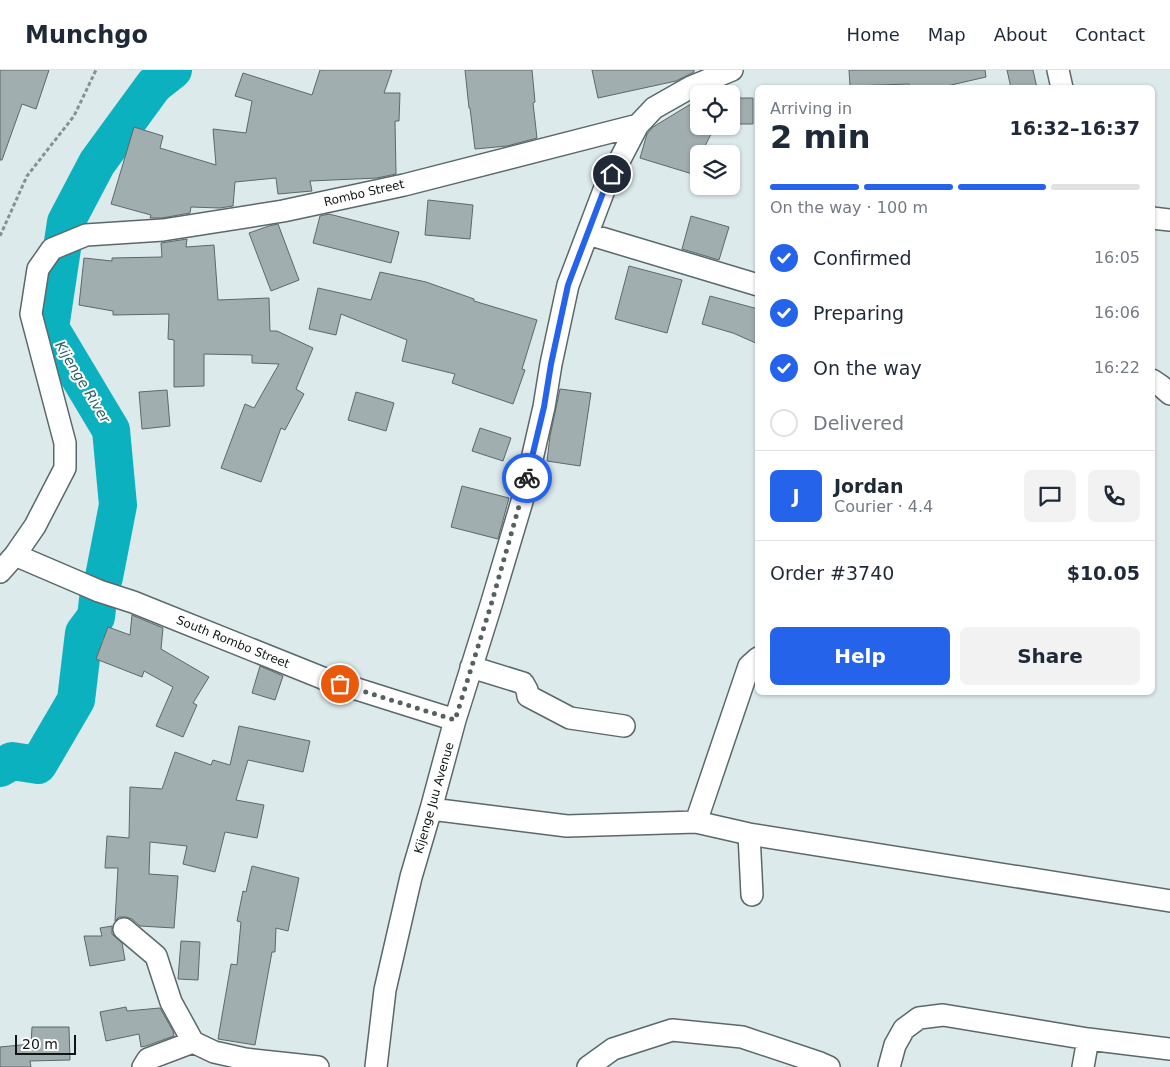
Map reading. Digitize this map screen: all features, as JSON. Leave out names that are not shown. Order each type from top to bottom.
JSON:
[{"type":"street","name":"Kijenge Juu Avenue","points":[[376,1067],[385,990],[411,877],[455,720],[523,498],[544,407],[568,285],[604,190],[638,125],[654,108],[690,87],[732,70]]},
{"type":"street","points":[[1058,70],[1061,85]]},
{"type":"street","name":"Rombo Street","points":[[15,555],[35,526],[65,468],[65,443],[31,314],[38,269],[52,250],[86,235],[163,230],[283,211],[404,184],[638,125]]},
{"type":"street","points":[[1155,218],[1170,220]]},
{"type":"street","points":[[588,234],[755,284]]},
{"type":"street","points":[[1155,382],[1170,394]]},
{"type":"street","points":[[0,572],[15,555]]},
{"type":"street","name":"South Rombo Street","points":[[15,555],[99,591],[133,602],[325,679],[455,720]]},
{"type":"street","points":[[696,822],[749,666],[755,661]]},
{"type":"street","points":[[471,667],[523,683],[528,696],[570,718],[624,726]]},
{"type":"street","points":[[431,809],[567,826],[696,822],[749,834],[1170,901]]},
{"type":"street","points":[[749,834],[752,895]]},
{"type":"street","points":[[124,929],[156,956],[171,1002],[193,1042],[214,1052],[245,1059],[318,1067]]},
{"type":"street","points":[[889,1067],[895,1045],[904,1029],[919,1018],[943,1016],[1088,1039],[1170,1049]]},
{"type":"street","points":[[588,1067],[613,1049],[672,1030],[742,1037],[829,1067]]},
{"type":"street","points":[[1083,1067],[1088,1039]]},
{"type":"street","points":[[143,1067],[148,1059],[193,1042]]},
{"type":"path","points":[[0,236],[27,176],[74,116],[96,70]]},
{"type":"building","points":[[0,70],[49,70],[36,109],[22,104],[2,160],[0,160]]},
{"type":"building","points":[[320,70],[392,70],[384,93],[400,93],[399,121],[395,121],[396,174],[377,178],[310,181],[312,191],[278,194],[276,178],[235,182],[233,206],[220,208],[191,207],[190,213],[162,218],[150,218],[151,215],[111,204],[134,127],[163,136],[160,148],[216,165],[213,129],[246,133],[252,101],[235,96],[243,73],[312,95]]},
{"type":"building","points":[[465,70],[532,70],[537,138],[507,146],[475,149]]},
{"type":"building","points":[[592,70],[694,70],[694,72],[676,81],[598,98]]},
{"type":"building","points":[[849,70],[985,70],[986,77],[951,85],[850,85]]},
{"type":"building","points":[[1007,70],[1033,70],[1036,85],[1010,85]]},
{"type":"building","points":[[740,98],[753,98],[753,124],[740,124]]},
{"type":"building","points":[[690,104],[690,135],[710,135],[706,145],[690,145],[690,173],[640,158],[647,134],[653,127]]},
{"type":"building","points":[[428,200],[473,205],[470,239],[425,235]]},
{"type":"building","points":[[329,214],[399,232],[391,263],[313,243],[320,216]]},
{"type":"building","points":[[691,216],[729,227],[719,260],[682,249]]},
{"type":"building","points":[[278,224],[299,280],[271,291],[249,233]]},
{"type":"building","points":[[187,239],[186,247],[214,245],[218,300],[269,298],[270,331],[277,331],[313,348],[296,389],[304,394],[285,430],[281,428],[261,482],[221,468],[245,404],[254,408],[279,364],[252,363],[252,355],[204,354],[204,386],[174,387],[174,340],[168,339],[169,314],[113,315],[113,311],[79,305],[84,258],[112,261],[112,258],[162,257],[161,243]]},
{"type":"building","points":[[629,266],[682,280],[667,333],[615,319]]},
{"type":"building","points":[[380,272],[426,282],[474,299],[474,301],[537,320],[522,369],[525,370],[513,404],[452,383],[455,374],[402,361],[407,340],[341,314],[336,335],[309,329],[318,288],[371,300]]},
{"type":"building","points":[[710,296],[755,308],[755,343],[733,333],[702,324]]},
{"type":"building","points":[[560,389],[591,393],[580,466],[547,461]]},
{"type":"building","points":[[167,390],[170,426],[142,429],[139,392]]},
{"type":"building","points":[[356,392],[394,403],[386,431],[348,420]]},
{"type":"building","points":[[480,428],[511,438],[503,461],[472,451]]},
{"type":"building","points":[[462,486],[509,498],[498,539],[451,527]]},
{"type":"building","points":[[132,615],[163,628],[161,649],[209,677],[193,703],[197,705],[183,737],[156,726],[173,687],[144,671],[142,677],[96,659],[108,627],[130,635]]},
{"type":"building","points":[[260,666],[283,676],[275,700],[252,693]]},
{"type":"building","points":[[239,726],[310,741],[303,772],[248,760],[236,800],[264,805],[257,838],[225,832],[215,872],[183,864],[187,846],[150,842],[149,874],[178,876],[174,928],[140,926],[132,919],[126,917],[119,917],[115,921],[118,868],[105,868],[107,836],[129,838],[130,787],[162,789],[175,752],[211,765],[213,760],[230,765]]},
{"type":"building","points":[[252,866],[299,878],[288,931],[276,928],[275,952],[272,952],[255,1045],[218,1039],[231,964],[237,965],[241,922],[237,921],[243,891],[246,892]]},
{"type":"building","points":[[112,926],[112,934],[122,943],[125,960],[90,966],[84,936],[102,936],[100,928]]},
{"type":"building","points":[[181,941],[200,942],[198,980],[178,979]]},
{"type":"building","points":[[126,1007],[127,1011],[160,1008],[174,1036],[141,1047],[139,1034],[106,1041],[100,1012]]},
{"type":"building","points":[[32,1027],[69,1027],[70,1060],[30,1061],[31,1067],[0,1067],[0,1047],[31,1044]]},
{"type":"waterway","name":"Kijenge River","points":[[0,768],[12,761],[38,765],[76,700],[84,633],[96,617],[99,591],[104,577],[118,505],[111,430],[50,328],[66,222],[97,163],[154,85],[173,70]]},
{"type":"way so far","points":[[340,684],[455,720],[523,498],[527,478]]},
{"type":"route","points":[[527,478],[544,407],[568,285],[604,190],[612,174]]}]
